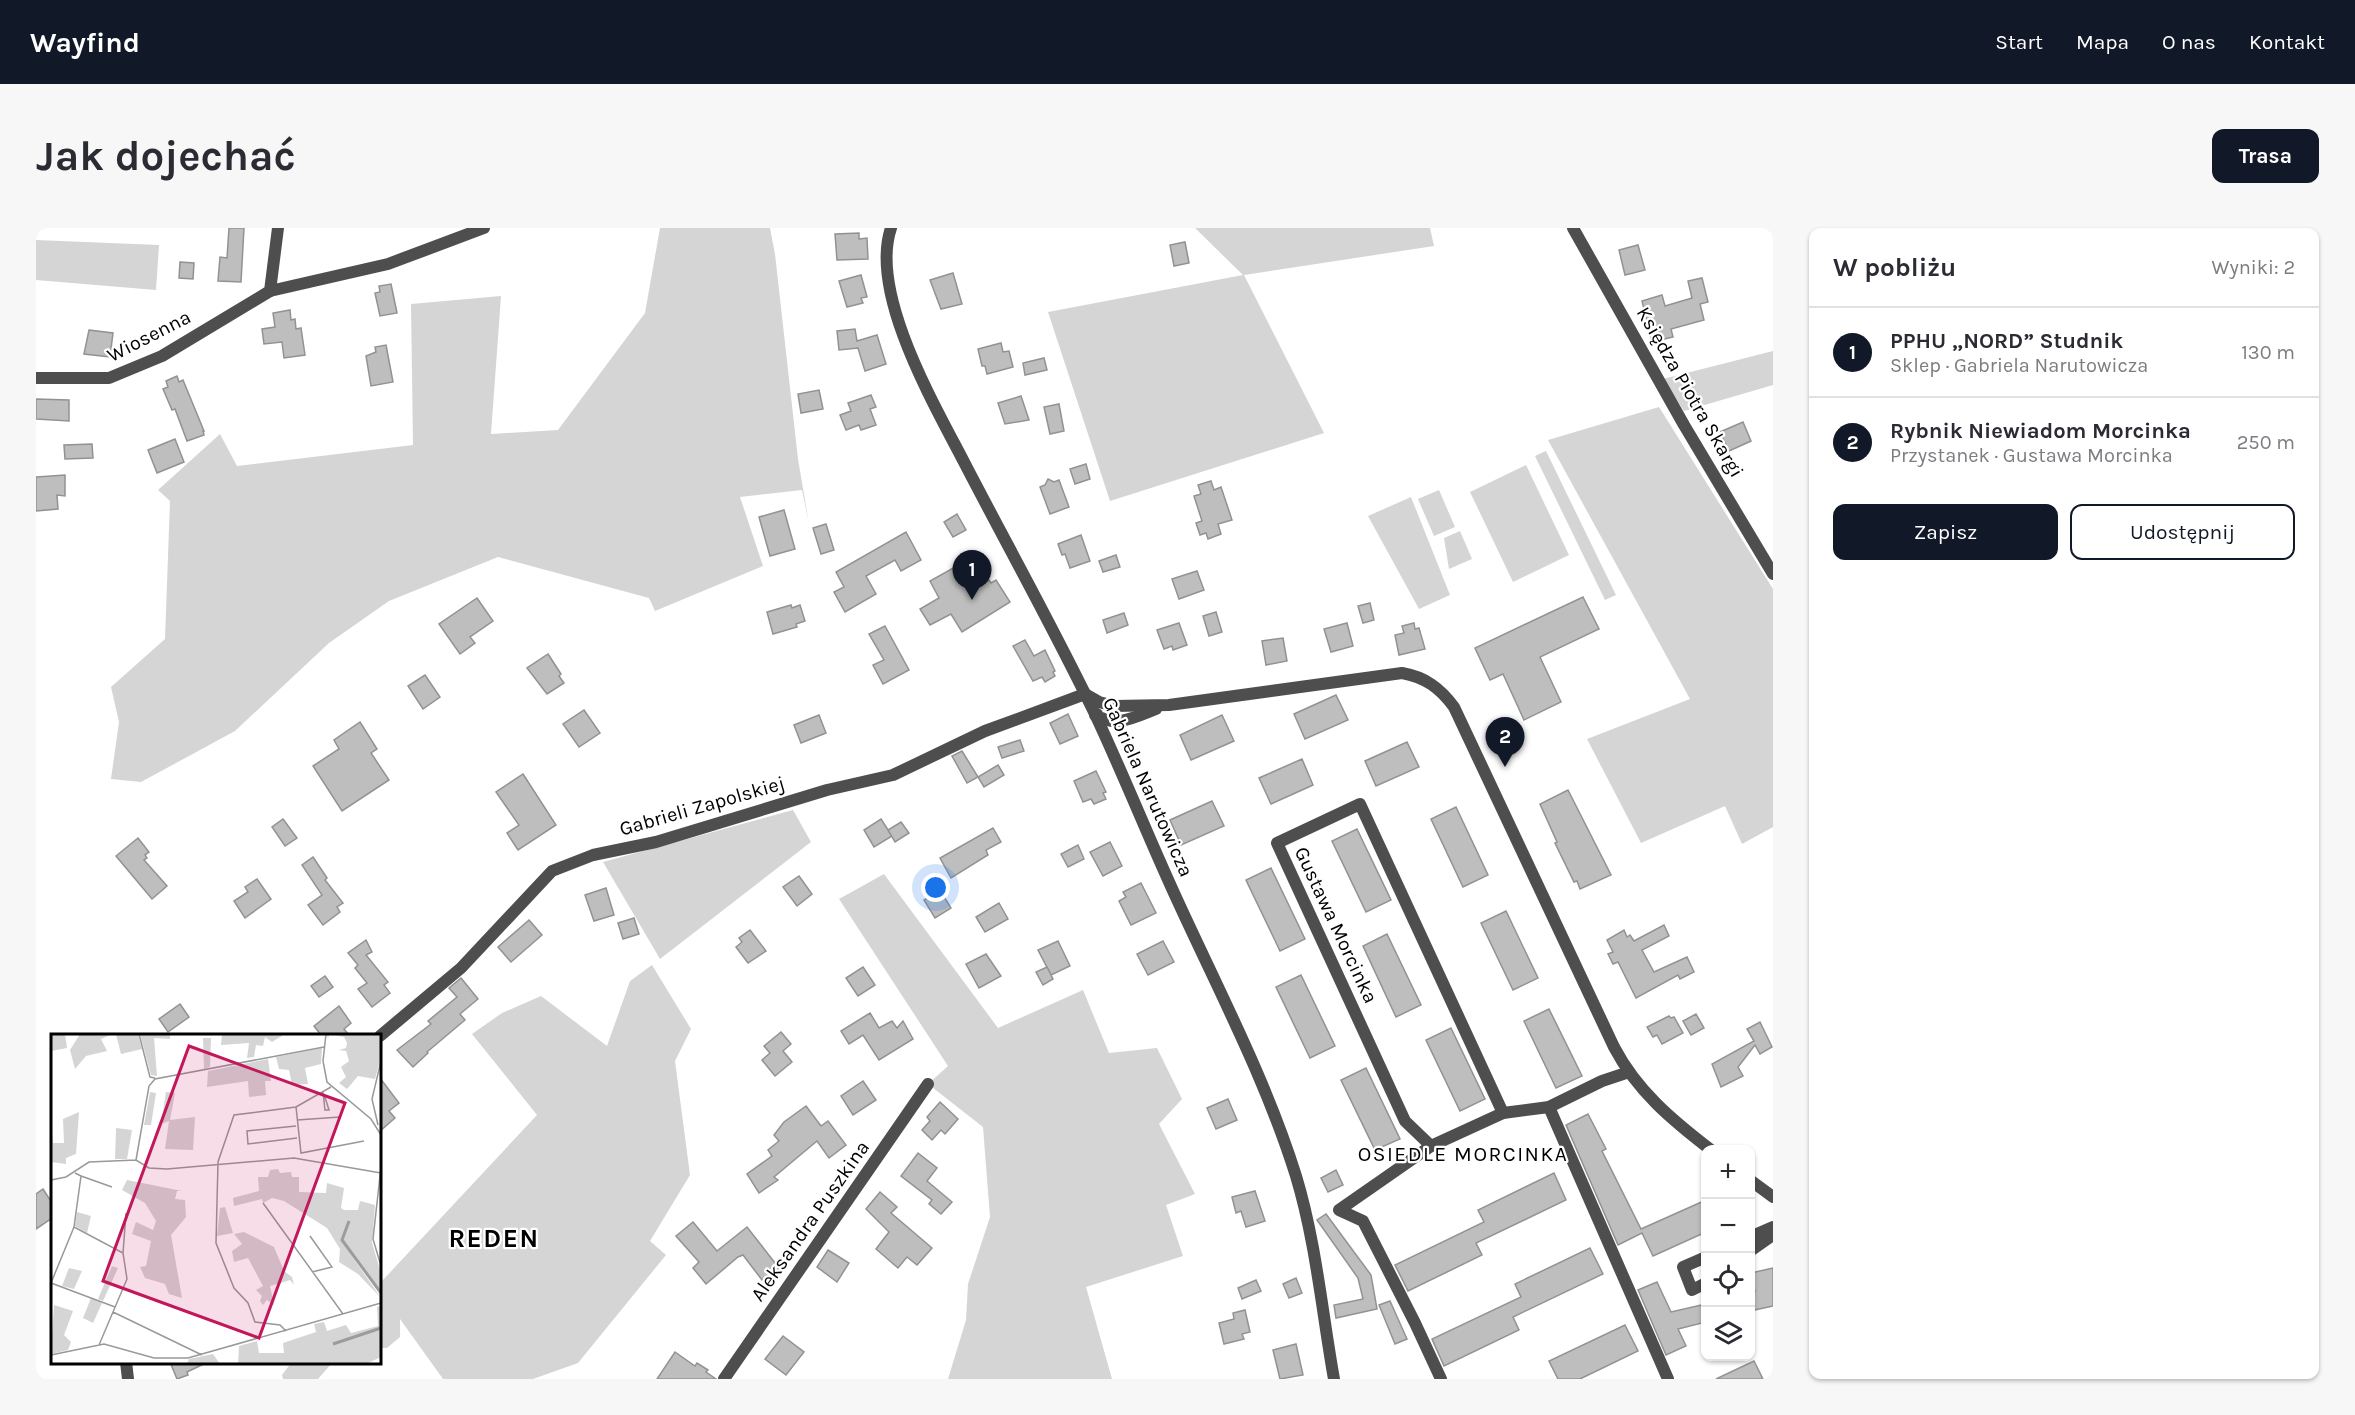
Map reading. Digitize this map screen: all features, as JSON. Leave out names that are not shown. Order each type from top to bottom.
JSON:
[{"type":"street","points":[[270,291],[278,228]]},
{"type":"street","name":"Wiosenna","points":[[36,378],[109,378],[162,356],[270,291],[388,264],[484,228]]},
{"type":"street","name":"Gabriela Narutowicza","points":[[891,228],[886,258],[888,282],[895,309],[920,376],[1095,715],[1254,1065],[1282,1137],[1296,1177],[1306,1219],[1334,1379]]},
{"type":"street","name":"Księdza Piotra Skargi","points":[[1573,228],[1684,425],[1773,574]]},
{"type":"street","points":[[1085,694],[1099,702],[1114,706],[1169,705],[1391,674],[1412,675],[1431,683],[1454,707],[1614,1047],[1629,1072],[1656,1104],[1706,1145]]},
{"type":"street","name":"Gabrieli Zapolskiej","points":[[381,1035],[460,968],[552,871],[593,855],[656,842],[827,790],[893,775],[985,731],[1085,694]]},
{"type":"street","points":[[1114,706],[1095,715],[1108,722],[1126,721],[1169,705]]},
{"type":"street","points":[[1109,746],[1114,734],[1126,721]]},
{"type":"street","name":"Gustawa Morcinka","points":[[1431,1146],[1405,1121],[1277,843],[1360,804],[1503,1113]]},
{"type":"street","points":[[1441,1379],[1363,1221],[1339,1210],[1431,1146],[1503,1113],[1549,1107],[1602,1081],[1629,1072]]},
{"type":"street","name":"Aleksandra Puszkina","points":[[724,1379],[928,1084]]},
{"type":"street","points":[[1549,1107],[1668,1379]]},
{"type":"street","points":[[1755,1184],[1773,1197]]},
{"type":"street","points":[[1755,1235],[1773,1227]]},
{"type":"street","points":[[1755,1248],[1773,1235]]},
{"type":"street","points":[[1701,1259],[1683,1267],[1692,1290],[1701,1286]]},
{"type":"street","points":[[126,1364],[128,1379]]},
{"type":"shaded area","points":[[660,228],[770,228],[775,254],[798,459],[809,524],[802,490],[740,497],[763,566],[655,611],[649,598],[498,557],[389,601],[329,643],[235,731],[141,782],[111,779],[119,722],[111,687],[165,639],[170,501],[158,490],[220,434],[237,466],[413,445],[411,304],[501,296],[491,434],[558,430],[645,313]]},
{"type":"shaded area","points":[[1195,228],[1430,228],[1434,246],[1244,275],[1324,433],[1110,501],[1048,312],[1243,275]]},
{"type":"shaded area","points":[[36,240],[159,245],[156,290],[36,280]]},
{"type":"shaded area","points":[[1773,351],[1773,385],[1684,411],[1663,379]]},
{"type":"shaded area","points":[[1659,407],[1773,589],[1773,827],[1742,844],[1725,806],[1641,843],[1587,739],[1690,699],[1548,440]]},
{"type":"shaded area","points":[[1546,451],[1616,595],[1605,600],[1535,456]]},
{"type":"shaded area","points":[[1526,465],[1569,555],[1513,582],[1470,492]]},
{"type":"shaded area","points":[[1439,490],[1455,527],[1434,536],[1418,499]]},
{"type":"shaded area","points":[[1411,497],[1450,595],[1419,609],[1368,516]]},
{"type":"shaded area","points":[[1460,531],[1472,559],[1449,569],[1444,538]]},
{"type":"shaded area","points":[[793,810],[811,842],[660,959],[603,862]]},
{"type":"shaded area","points":[[884,874],[998,1028],[1083,990],[1109,1053],[1157,1048],[1182,1099],[1159,1124],[1195,1194],[1166,1205],[1183,1256],[1086,1287],[1112,1379],[948,1379],[966,1320],[968,1284],[990,1217],[983,1127],[928,1084],[948,1066],[839,899]]},
{"type":"shaded area","points":[[652,965],[691,1029],[675,1061],[690,1175],[650,1241],[666,1255],[578,1363],[533,1379],[443,1379],[400,1319],[400,1337],[387,1348],[381,1348],[381,1278],[382,1281],[537,1115],[472,1034],[502,1013],[541,996],[607,1046],[630,981]]},
{"type":"shaded area","points":[[290,1364],[331,1364],[318,1379],[283,1379],[282,1375]]},
{"type":"building","points":[[229,228],[244,228],[241,282],[218,281],[220,257],[227,258]]},
{"type":"building","points":[[859,233],[859,239],[867,238],[868,259],[837,260],[835,234]]},
{"type":"building","points":[[1185,242],[1189,263],[1174,266],[1170,245]]},
{"type":"building","points":[[1638,245],[1645,270],[1625,275],[1619,250]]},
{"type":"building","points":[[180,262],[194,263],[193,279],[179,278]]},
{"type":"building","points":[[953,273],[962,304],[941,309],[930,280]]},
{"type":"building","points":[[861,275],[867,297],[861,298],[863,303],[847,307],[839,281]]},
{"type":"building","points":[[1702,278],[1708,302],[1700,304],[1704,320],[1671,329],[1673,337],[1652,342],[1642,301],[1662,295],[1665,306],[1692,298],[1688,281]]},
{"type":"building","points":[[391,284],[397,313],[380,316],[375,293],[380,292],[379,286]]},
{"type":"building","points":[[290,310],[291,320],[295,319],[296,329],[301,328],[305,355],[284,358],[282,342],[264,344],[262,329],[275,327],[273,313]]},
{"type":"building","points":[[855,329],[857,341],[877,335],[886,364],[865,371],[858,348],[839,350],[837,331]]},
{"type":"building","points":[[89,330],[113,333],[110,357],[84,354]]},
{"type":"building","points":[[1001,343],[1003,352],[1009,351],[1013,367],[987,374],[985,366],[982,366],[978,349]]},
{"type":"building","points":[[386,345],[393,382],[371,386],[366,356],[376,352],[375,347]]},
{"type":"building","points":[[1044,358],[1047,370],[1025,375],[1023,363]]},
{"type":"building","points":[[177,376],[179,382],[183,380],[204,431],[204,435],[187,441],[175,409],[172,410],[163,389],[168,387],[166,381]]},
{"type":"building","points":[[819,390],[823,409],[801,413],[798,394]]},
{"type":"building","points":[[871,395],[876,407],[870,409],[876,425],[861,430],[859,425],[846,430],[840,415],[851,411],[848,403]]},
{"type":"building","points":[[1021,396],[1029,420],[1005,424],[998,403]]},
{"type":"building","points":[[36,399],[69,400],[69,421],[36,419]]},
{"type":"building","points":[[1059,404],[1064,431],[1050,434],[1044,407]]},
{"type":"building","points":[[1743,422],[1751,441],[1729,451],[1720,432]]},
{"type":"building","points":[[175,439],[184,462],[157,473],[148,450]]},
{"type":"building","points":[[92,444],[93,458],[65,459],[64,445]]},
{"type":"building","points":[[1086,464],[1090,479],[1075,484],[1070,469]]},
{"type":"building","points":[[65,475],[65,496],[57,495],[58,509],[36,511],[36,477]]},
{"type":"building","points":[[1048,479],[1054,482],[1059,480],[1069,507],[1050,514],[1040,487],[1045,485]]},
{"type":"building","points":[[1211,481],[1214,490],[1221,487],[1232,520],[1218,524],[1221,534],[1208,539],[1206,533],[1200,535],[1196,523],[1202,521],[1194,496],[1201,494],[1198,485]]},
{"type":"building","points":[[784,510],[795,549],[770,556],[759,517]]},
{"type":"building","points":[[957,514],[966,530],[953,537],[944,522]]},
{"type":"building","points":[[826,524],[834,550],[821,554],[813,528]]},
{"type":"building","points":[[906,532],[921,560],[901,571],[895,560],[866,576],[876,594],[845,612],[834,592],[844,587],[836,572]]},
{"type":"building","points":[[1081,535],[1090,561],[1070,568],[1058,544]]},
{"type":"building","points":[[1116,555],[1120,567],[1103,572],[1099,561]]},
{"type":"building","points":[[955,567],[970,592],[989,580],[991,583],[996,580],[1010,602],[962,632],[951,614],[930,625],[920,609],[939,598],[930,581]]},
{"type":"building","points":[[1197,571],[1204,590],[1179,599],[1172,579]]},
{"type":"building","points":[[1583,597],[1599,629],[1540,657],[1561,702],[1524,720],[1503,674],[1490,680],[1475,648]]},
{"type":"building","points":[[477,598],[493,621],[470,637],[475,643],[460,654],[439,624]]},
{"type":"building","points":[[1370,603],[1374,620],[1363,623],[1358,606]]},
{"type":"building","points":[[791,605],[792,608],[800,605],[805,621],[796,624],[797,627],[773,634],[767,612]]},
{"type":"building","points":[[1216,612],[1222,632],[1209,636],[1203,616]]},
{"type":"building","points":[[1124,613],[1128,625],[1107,633],[1103,620]]},
{"type":"building","points":[[1179,623],[1187,645],[1173,650],[1172,646],[1164,649],[1157,630]]},
{"type":"building","points":[[1347,623],[1353,646],[1331,652],[1324,629]]},
{"type":"building","points":[[1414,623],[1415,629],[1419,628],[1425,649],[1399,655],[1395,635],[1404,633],[1402,626]]},
{"type":"building","points":[[885,626],[909,670],[883,684],[873,665],[884,660],[869,634]]},
{"type":"building","points":[[1283,638],[1287,661],[1266,665],[1262,641]]},
{"type":"building","points":[[1025,640],[1034,656],[1045,650],[1055,676],[1045,682],[1042,677],[1033,681],[1013,646]]},
{"type":"building","points":[[548,654],[564,683],[547,694],[527,668]]},
{"type":"building","points":[[425,675],[440,697],[423,709],[408,686]]},
{"type":"building","points":[[1336,695],[1348,720],[1305,739],[1294,714]]},
{"type":"building","points":[[584,710],[600,733],[579,747],[563,724]]},
{"type":"building","points":[[1068,714],[1078,736],[1060,744],[1050,723]]},
{"type":"building","points":[[819,715],[826,733],[801,743],[794,725]]},
{"type":"building","points":[[1222,715],[1234,741],[1191,760],[1180,735]]},
{"type":"building","points":[[360,722],[377,749],[371,753],[389,780],[342,811],[313,766],[339,749],[334,740]]},
{"type":"building","points":[[1020,740],[1024,751],[1002,758],[998,747]]},
{"type":"building","points":[[1407,742],[1419,767],[1376,786],[1365,761]]},
{"type":"building","points":[[962,751],[978,777],[967,783],[952,756]]},
{"type":"building","points":[[1302,759],[1313,785],[1271,804],[1259,778]]},
{"type":"building","points":[[998,765],[1004,775],[984,787],[978,777]]},
{"type":"building","points":[[1096,771],[1106,792],[1103,793],[1106,799],[1094,804],[1091,799],[1083,802],[1074,781]]},
{"type":"building","points":[[523,774],[556,825],[518,850],[507,833],[519,825],[496,792]]},
{"type":"building","points":[[1568,790],[1611,875],[1580,889],[1577,881],[1574,882],[1555,843],[1557,842],[1540,804]]},
{"type":"building","points":[[1212,801],[1224,826],[1181,845],[1170,820]]},
{"type":"building","points":[[1456,807],[1488,875],[1463,887],[1431,819]]},
{"type":"building","points":[[283,819],[297,838],[285,846],[272,827]]},
{"type":"building","points":[[881,819],[892,836],[874,847],[864,830]]},
{"type":"building","points":[[901,822],[909,833],[895,842],[888,830]]},
{"type":"building","points":[[993,828],[1001,842],[986,850],[988,855],[951,878],[940,858]]},
{"type":"building","points":[[1357,829],[1391,900],[1366,912],[1332,841]]},
{"type":"building","points":[[138,838],[149,852],[145,855],[147,858],[144,860],[167,886],[152,899],[116,856]]},
{"type":"building","points":[[1110,842],[1122,866],[1103,876],[1090,852]]},
{"type":"building","points":[[1078,845],[1084,859],[1068,867],[1061,854]]},
{"type":"building","points":[[313,857],[327,878],[325,880],[343,903],[337,907],[340,912],[323,925],[308,905],[322,895],[302,865]]},
{"type":"building","points":[[1271,868],[1305,939],[1280,951],[1246,880]]},
{"type":"building","points":[[799,876],[812,894],[797,906],[783,887]]},
{"type":"building","points":[[257,879],[271,899],[245,918],[234,901],[248,892],[245,887]]},
{"type":"building","points":[[1141,883],[1156,913],[1131,925],[1119,901],[1126,897],[1123,892]]},
{"type":"building","points":[[606,888],[614,915],[594,921],[585,895]]},
{"type":"building","points":[[940,890],[951,908],[935,918],[924,900]]},
{"type":"building","points":[[999,903],[1008,919],[985,932],[976,917]]},
{"type":"building","points":[[1506,911],[1538,978],[1513,990],[1481,923]]},
{"type":"building","points":[[634,918],[639,934],[623,939],[618,923]]},
{"type":"building","points":[[529,920],[542,935],[511,962],[498,947]]},
{"type":"building","points":[[1664,925],[1669,936],[1642,950],[1654,972],[1687,957],[1694,972],[1680,979],[1678,975],[1636,998],[1618,962],[1613,964],[1608,954],[1613,952],[1607,940],[1624,930],[1627,937],[1630,935],[1634,941]]},
{"type":"building","points":[[750,930],[766,951],[748,963],[736,947],[742,942],[739,938]]},
{"type":"building","points":[[1387,934],[1421,1005],[1396,1017],[1363,946]]},
{"type":"building","points":[[366,940],[372,952],[366,955],[388,982],[384,985],[390,993],[372,1007],[358,989],[367,983],[355,968],[358,965],[348,953]]},
{"type":"building","points":[[1058,941],[1070,966],[1051,975],[1038,950]]},
{"type":"building","points":[[1163,941],[1174,962],[1148,975],[1137,954]]},
{"type":"building","points":[[986,954],[1001,976],[979,988],[966,964]]},
{"type":"building","points":[[863,967],[875,985],[858,996],[846,978]]},
{"type":"building","points":[[1047,967],[1053,979],[1043,985],[1036,972]]},
{"type":"building","points":[[1301,975],[1335,1046],[1310,1058],[1276,987]]},
{"type":"building","points":[[325,976],[333,987],[319,997],[311,986]]},
{"type":"building","points":[[461,978],[478,999],[460,1014],[465,1020],[413,1067],[397,1050],[431,1024],[428,1021],[457,997],[449,988]]},
{"type":"building","points":[[180,1004],[189,1017],[168,1032],[159,1019]]},
{"type":"building","points":[[339,1006],[351,1023],[344,1029],[348,1034],[320,1034],[314,1026]]},
{"type":"building","points":[[1549,1009],[1582,1076],[1556,1088],[1524,1021]]},
{"type":"building","points":[[870,1013],[879,1028],[892,1021],[897,1028],[903,1021],[913,1039],[879,1060],[863,1035],[849,1044],[841,1031]]},
{"type":"building","points":[[1696,1014],[1704,1028],[1691,1035],[1683,1021]]},
{"type":"building","points":[[1669,1016],[1674,1017],[1683,1033],[1662,1044],[1657,1035],[1653,1037],[1647,1027]]},
{"type":"building","points":[[1760,1022],[1772,1047],[1760,1054],[1755,1045],[1738,1067],[1743,1076],[1721,1087],[1712,1064],[1754,1041],[1747,1029]]},
{"type":"building","points":[[1451,1028],[1485,1099],[1460,1111],[1426,1040]]},
{"type":"building","points":[[781,1032],[791,1044],[783,1051],[792,1062],[775,1076],[762,1060],[770,1053],[764,1046]]},
{"type":"building","points":[[1366,1068],[1400,1139],[1375,1150],[1341,1080]]},
{"type":"building","points":[[381,1079],[399,1103],[389,1111],[395,1118],[381,1130]]},
{"type":"building","points":[[863,1081],[876,1100],[853,1115],[841,1096]]},
{"type":"building","points":[[1228,1099],[1237,1120],[1216,1129],[1207,1108]]},
{"type":"building","points":[[940,1102],[958,1119],[945,1134],[941,1130],[932,1140],[922,1130],[930,1121],[927,1117]]},
{"type":"building","points":[[806,1106],[821,1126],[828,1121],[846,1145],[829,1158],[817,1141],[774,1177],[778,1180],[759,1193],[747,1174],[772,1156],[768,1150],[779,1141],[774,1135],[784,1122]]},
{"type":"building","points":[[1588,1114],[1606,1149],[1602,1151],[1641,1229],[1701,1202],[1701,1234],[1653,1256],[1642,1233],[1618,1245],[1566,1125]]},
{"type":"building","points":[[918,1153],[937,1168],[927,1181],[952,1202],[941,1214],[929,1204],[932,1200],[901,1176]]},
{"type":"building","points":[[1336,1170],[1343,1185],[1328,1192],[1321,1178]]},
{"type":"building","points":[[1554,1173],[1566,1200],[1476,1243],[1482,1255],[1408,1291],[1395,1265],[1484,1222],[1478,1210]]},
{"type":"building","points":[[43,1189],[51,1201],[51,1219],[36,1229],[36,1194]]},
{"type":"building","points":[[1255,1191],[1265,1221],[1246,1227],[1241,1211],[1236,1213],[1232,1197]]},
{"type":"building","points":[[880,1192],[897,1207],[891,1213],[932,1248],[917,1265],[907,1257],[898,1268],[876,1249],[889,1232],[866,1209]]},
{"type":"building","points":[[1326,1214],[1371,1275],[1377,1309],[1336,1318],[1334,1305],[1363,1299],[1358,1278],[1317,1220]]},
{"type":"building","points":[[693,1222],[717,1251],[747,1227],[779,1268],[762,1280],[743,1255],[706,1284],[693,1268],[699,1262],[676,1236]]},
{"type":"building","points":[[1590,1248],[1603,1274],[1513,1317],[1519,1330],[1444,1366],[1432,1339],[1521,1297],[1515,1284]]},
{"type":"building","points":[[828,1250],[849,1263],[837,1282],[817,1267]]},
{"type":"building","points":[[1773,1268],[1773,1306],[1755,1310],[1755,1272]]},
{"type":"building","points":[[1296,1278],[1302,1293],[1289,1298],[1283,1284]]},
{"type":"building","points":[[1256,1280],[1261,1291],[1242,1299],[1238,1288]]},
{"type":"building","points":[[1657,1282],[1671,1312],[1701,1305],[1701,1323],[1678,1329],[1686,1346],[1666,1355],[1638,1290]]},
{"type":"building","points":[[1390,1301],[1407,1339],[1395,1344],[1379,1305]]},
{"type":"building","points":[[1245,1310],[1250,1332],[1242,1334],[1244,1339],[1224,1344],[1219,1323],[1234,1319],[1233,1313]]},
{"type":"building","points":[[1625,1325],[1638,1351],[1580,1379],[1558,1379],[1549,1361]]},
{"type":"building","points":[[783,1336],[804,1352],[786,1375],[765,1359]]},
{"type":"building","points":[[1296,1344],[1303,1375],[1280,1379],[1273,1350]]},
{"type":"building","points":[[675,1352],[695,1366],[697,1363],[708,1370],[706,1372],[716,1379],[657,1379]]},
{"type":"building","points":[[1754,1361],[1763,1379],[1716,1379]]},
{"type":"building","points":[[171,1364],[204,1364],[187,1372],[188,1375],[177,1379]]},
{"type":"place","name":"PPHU „NORD” Studnik","points":[[972,600]]},
{"type":"place","name":"Rybnik Niewiadom Morcinka","points":[[1505,767]]},
{"type":"district","name":"OSIEDLE MORCINKA","points":[[1463,1154]]},
{"type":"district","name":"REDEN","points":[[494,1238]]}]
